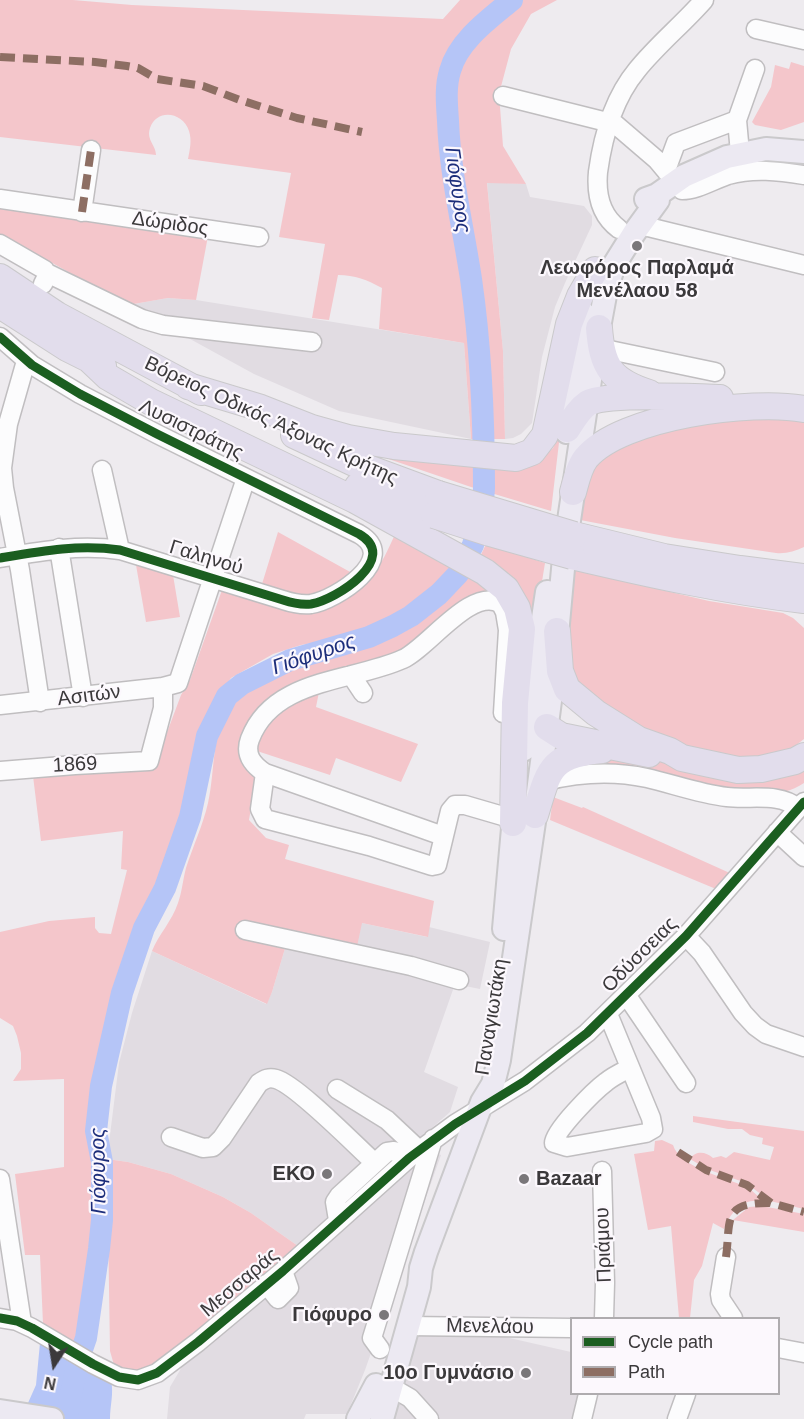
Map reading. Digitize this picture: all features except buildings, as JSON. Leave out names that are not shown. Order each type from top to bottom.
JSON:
[{"type":"highway","points":[[188,386],[336,435],[394,446],[516,458],[532,452],[545,435],[569,324],[580,296],[596,270]]},
{"type":"highway","name":"Βόρειος Οδικός Άξονας Κρήτης","points":[[0,277],[57,315],[188,386],[436,505]]},
{"type":"highway","name":"Βόρειος Οδικός Άξονας Κρήτης","points":[[3,325],[38,330],[204,418],[374,493],[436,505],[573,545],[643,573],[804,600]]},
{"type":"highway","points":[[599,338],[610,371],[621,382],[641,390],[667,396]]},
{"type":"highway","points":[[89,359],[108,377],[151,402],[302,474],[414,532],[485,572],[501,585],[515,603],[522,629],[516,696],[516,818]]},
{"type":"highway","points":[[567,429],[586,404],[601,399],[667,396],[763,400],[795,409]]},
{"type":"highway","points":[[573,492],[586,458],[611,440],[634,430],[699,412],[752,407],[795,409]]},
{"type":"highway","name":"Βόρειος Οδικός Άξονας Κρήτης","points":[[573,545],[664,556],[740,570],[804,577]]},
{"type":"highway","points":[[740,570],[804,559]]},
{"type":"highway","points":[[766,595],[804,618]]},
{"type":"highway","points":[[558,632],[561,675],[565,686],[573,695],[630,736],[682,758],[721,768],[744,771],[793,760]]},
{"type":"highway","points":[[538,721],[561,736],[666,757],[682,758]]},
{"type":"highway","points":[[793,760],[787,757],[804,745]]},
{"type":"highway","points":[[516,818],[546,781],[556,764],[566,757],[585,752],[620,748]]},
{"type":"main road","points":[[516,818],[558,632],[564,558],[573,492],[606,290],[629,227],[641,203],[666,182],[715,161],[740,153],[777,149],[804,152]]},
{"type":"main road","points":[[538,721],[550,568],[584,306],[596,270],[629,227]]},
{"type":"main road","name":"Παναγιωτάκη","points":[[424,1260],[481,1106],[493,1084],[502,1045],[518,784],[538,721]]},
{"type":"main road","points":[[366,1419],[384,1386],[408,1326],[424,1260]]},
{"type":"main road","points":[[382,1419],[384,1386],[407,1290],[424,1260]]},
{"type":"main road","points":[[358,1419],[384,1386]]},
{"type":"main road","points":[[11,1412],[52,1419]]},
{"type":"street","points":[[704,0],[638,69],[619,97],[609,121],[600,162],[597,189],[600,202],[605,215],[629,227],[804,265]]},
{"type":"street","points":[[756,29],[804,40]]},
{"type":"street","points":[[740,153],[736,120],[755,69]]},
{"type":"street","points":[[503,96],[609,121],[617,125],[636,141],[666,182],[684,191],[736,173],[766,171],[804,175]]},
{"type":"street","points":[[666,182],[676,143],[736,120]]},
{"type":"street","points":[[82,212],[91,150]]},
{"type":"street","name":"Δώριδος","points":[[0,200],[259,237]]},
{"type":"street","points":[[0,244],[45,278],[163,325],[312,342]]},
{"type":"street","name":"Λυσιστράτης","points":[[3,325],[26,361],[80,394],[157,435],[359,534],[371,545]]},
{"type":"street","points":[[599,338],[715,372]]},
{"type":"street","points":[[26,361],[8,424],[2,458],[9,557],[40,702]]},
{"type":"street","points":[[102,470],[120,550]]},
{"type":"street","points":[[171,685],[214,580],[246,478]]},
{"type":"street","name":"Γαληνού","points":[[9,557],[58,548],[86,546],[120,550],[293,603],[312,604],[336,595],[357,580],[369,564],[371,545]]},
{"type":"street","points":[[58,548],[83,697]]},
{"type":"street","points":[[265,773],[260,809],[265,819],[369,846],[435,867],[444,836],[450,811],[455,805],[465,805],[516,818],[503,703],[508,630],[501,604],[491,600],[477,603],[454,618],[411,655],[387,665],[300,691],[276,705],[264,715],[248,747],[251,761],[256,768],[265,773],[444,836]]},
{"type":"street","points":[[351,675],[363,693]]},
{"type":"street","name":"Ασιτών","points":[[0,705],[171,685]]},
{"type":"street","name":"1869","points":[[0,771],[149,760],[171,685]]},
{"type":"street","points":[[546,781],[577,775],[626,775],[726,797],[777,799],[801,805]]},
{"type":"street","name":"Οδύσσειας","points":[[481,1106],[512,1090],[552,1061],[608,1014],[686,936],[801,805]]},
{"type":"street","points":[[777,832],[804,857]]},
{"type":"street","points":[[245,930],[411,966],[459,980]]},
{"type":"street","points":[[686,936],[755,1026],[766,1034],[804,1047]]},
{"type":"street","points":[[627,996],[686,1083]]},
{"type":"street","points":[[608,1014],[651,1118],[653,1127],[651,1131],[567,1147],[554,1143],[558,1131],[600,1087],[609,1079],[630,1068]]},
{"type":"street","points":[[171,1137],[203,1148],[213,1147],[222,1138],[259,1083],[274,1078],[300,1094],[375,1163]]},
{"type":"street","points":[[337,1089],[387,1120],[420,1149]]},
{"type":"street","name":"Μεσσαράς","points":[[0,1317],[22,1323],[112,1374],[138,1380],[157,1373],[198,1342],[283,1270],[420,1149],[481,1106]]},
{"type":"street","points":[[338,1220],[335,1202],[375,1163],[390,1151],[420,1149]]},
{"type":"street","points":[[380,1349],[372,1338],[411,1215],[420,1149]]},
{"type":"street","name":"Πριάμου","points":[[602,1171],[604,1317]]},
{"type":"street","points":[[0,1179],[22,1323]]},
{"type":"street","points":[[349,1186],[371,1191]]},
{"type":"street","points":[[411,1215],[439,1216]]},
{"type":"street","points":[[402,1244],[424,1260]]},
{"type":"street","points":[[726,1257],[720,1294],[721,1300],[732,1317]]},
{"type":"street","name":"Μενελάου","points":[[408,1326],[570,1328]]},
{"type":"street","points":[[780,1348],[804,1353]]},
{"type":"street","points":[[384,1386],[410,1398],[429,1419]]},
{"type":"street","points":[[582,1419],[588,1395]]},
{"type":"street","points":[[677,1419],[686,1395]]},
{"type":"shaded area","points":[[0,0],[73,0],[132,5],[443,19],[460,0],[557,0],[531,14],[511,49],[499,94],[503,146],[526,184],[487,183],[503,351],[505,439],[471,439],[464,343],[379,329],[382,288],[361,278],[338,275],[329,320],[312,318],[325,244],[279,237],[291,173],[188,159],[191,141],[189,131],[181,120],[170,115],[158,117],[150,128],[149,136],[156,155],[0,137]]},
{"type":"shaded area","points":[[791,62],[804,66],[804,122],[781,130],[755,125],[752,122],[771,87],[775,65],[789,69]]},
{"type":"shaded area","points":[[487,182],[526,184],[530,197],[584,206],[592,216],[592,225],[555,307],[542,357],[532,423],[521,434],[505,439],[503,351]]},
{"type":"shaded area","points":[[0,204],[208,236],[196,300],[168,298],[128,305],[0,234]]},
{"type":"shaded area","points":[[168,298],[196,300],[464,343],[471,439],[339,411],[254,374],[128,305]]},
{"type":"shaded area","points":[[792,418],[804,422],[804,547],[790,552],[776,553],[675,538],[575,519],[583,477],[616,448],[687,422]]},
{"type":"shaded area","points":[[560,434],[551,511],[368,452],[542,457],[553,448]]},
{"type":"shaded area","points":[[397,530],[455,564],[438,585],[403,614],[376,627],[273,654],[231,678],[214,702],[202,734],[181,826],[164,877],[139,928],[118,988],[105,1038],[95,1091],[92,1129],[96,1210],[76,1344],[43,1324],[40,1255],[25,1255],[15,1174],[64,1167],[64,1079],[13,1081],[21,1069],[21,1053],[13,1026],[0,1018],[0,932],[49,921],[95,917],[95,928],[99,933],[111,934],[127,870],[121,869],[123,831],[41,841],[33,776],[156,762],[181,695],[190,680],[222,590],[344,599],[371,577],[387,552]]},
{"type":"shaded area","points":[[278,532],[352,573],[346,582],[303,599],[262,584]]},
{"type":"shaded area","points":[[486,544],[545,563],[535,625],[528,604],[479,559]]},
{"type":"shaded area","points":[[136,565],[173,575],[180,617],[146,622]]},
{"type":"shaded area","points":[[571,569],[709,601],[783,613],[793,618],[804,628],[804,739],[790,750],[750,761],[685,750],[585,698],[565,659]]},
{"type":"shaded area","points":[[469,574],[498,589],[406,651],[372,665],[252,724],[257,773],[249,820],[266,838],[289,845],[285,859],[434,901],[428,937],[362,923],[356,951],[289,935],[267,1004],[152,951],[172,916],[181,894],[186,868],[208,803],[218,735],[228,710],[236,699],[252,685],[288,667],[387,638],[431,610]]},
{"type":"shaded area","points":[[319,692],[316,707],[418,744],[401,782],[336,758],[330,775],[254,750],[258,738],[270,720],[287,707]]},
{"type":"shaded area","points":[[605,759],[656,760],[731,778],[749,780],[767,780],[785,776],[804,767],[804,783],[787,791],[767,794],[745,793],[722,790],[638,767],[565,766]]},
{"type":"shaded area","points":[[553,797],[583,807],[732,874],[716,889],[550,820]]},
{"type":"shaded area","points":[[362,923],[427,937],[429,927],[490,942],[480,989],[455,984],[424,1072],[458,1087],[450,1112],[298,1246],[251,1213],[223,1197],[171,1174],[128,1162],[107,1159],[119,1063],[152,951],[266,1004],[272,992],[289,935]]},
{"type":"shaded area","points":[[693,1116],[804,1131],[804,1209],[770,1201],[746,1183],[707,1169],[690,1159],[695,1154],[701,1153],[713,1158],[721,1156],[726,1158],[734,1152],[770,1160],[774,1147],[762,1144],[763,1138],[750,1135],[742,1129],[728,1129],[693,1122]]},
{"type":"shaded area","points":[[662,1140],[673,1145],[677,1153],[694,1166],[746,1187],[765,1202],[751,1201],[739,1206],[730,1216],[724,1229],[713,1223],[702,1266],[694,1280],[690,1317],[679,1317],[671,1226],[648,1230],[634,1154],[654,1151],[655,1141]]},
{"type":"shaded area","points":[[436,1153],[441,1155],[365,1370],[347,1414],[306,1414],[304,1419],[167,1419],[170,1387],[189,1355],[418,1156]]},
{"type":"shaded area","points":[[107,1159],[128,1162],[171,1174],[223,1197],[251,1213],[298,1246],[163,1360],[136,1374],[122,1372],[114,1365],[110,1351]]},
{"type":"shaded area","points":[[762,1206],[804,1214],[804,1232],[733,1220],[749,1207]]},
{"type":"shaded area","points":[[416,1333],[492,1334],[570,1352],[570,1395],[580,1395],[574,1419],[394,1419]]},
{"type":"water","points":[[40,1343],[111,1380],[110,1419],[25,1419],[28,1403],[36,1385]]},
{"type":"waterway","name":"Γιόφυρος","points":[[66,1419],[78,1361],[86,1338],[99,1249],[102,1220],[102,1162],[96,1131],[101,1086],[122,993],[144,928],[165,888],[190,817],[207,736],[227,696],[242,684],[290,660],[369,637],[411,616],[439,594],[458,574],[473,545],[484,488],[481,383],[471,279],[451,161],[447,90],[448,77],[454,60],[467,40],[512,0]]},
{"type":"marked path","points":[[0,57],[95,62],[138,68],[157,79],[203,86],[297,118],[362,132]]},
{"type":"marked path","points":[[82,212],[91,150]]},
{"type":"marked path","points":[[678,1152],[706,1170],[747,1185],[771,1203],[804,1212]]},
{"type":"marked path","points":[[726,1257],[729,1224],[736,1210],[744,1206],[771,1203]]},
{"type":"cycle path","points":[[0,337],[32,365],[80,394],[359,534],[370,544],[373,554],[369,566],[348,586],[335,595],[311,604],[286,601],[120,550],[75,548],[0,558]]},
{"type":"cycle path","points":[[0,1318],[17,1321],[32,1328],[119,1377],[138,1380],[157,1373],[283,1271],[409,1158],[455,1124],[525,1081],[587,1033],[686,936],[804,802]]},
{"type":"place","name":"Λεωφόρος Παρλαμά Μενέλαου 58","points":[[637,246]]},
{"type":"place","name":"ΕΚΟ","points":[[327,1174]]},
{"type":"place","name":"Bazaar","points":[[524,1179]]},
{"type":"place","name":"Γιόφυρο","points":[[384,1315]]},
{"type":"place","name":"10ο Γυμνάσιο","points":[[526,1373]]}]
